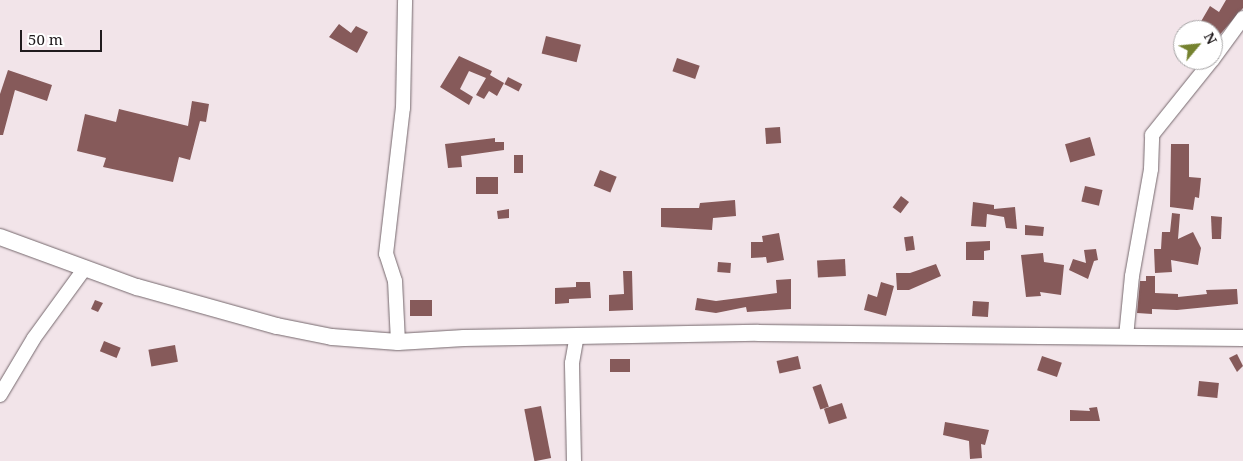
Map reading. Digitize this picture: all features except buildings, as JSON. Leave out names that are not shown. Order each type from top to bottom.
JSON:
[{"type":"main road","points":[[0,237],[137,287],[277,326],[332,337],[398,342],[578,335],[758,333],[1243,338]]},
{"type":"street","points":[[398,342],[396,281],[386,254],[404,108],[405,0]]},
{"type":"street","points":[[1223,45],[1243,18]]},
{"type":"street","points":[[1126,337],[1132,276],[1151,169],[1152,135],[1204,70]]},
{"type":"street","points":[[0,395],[34,338],[86,268]]},
{"type":"street","points":[[574,461],[572,363],[578,335]]}]
